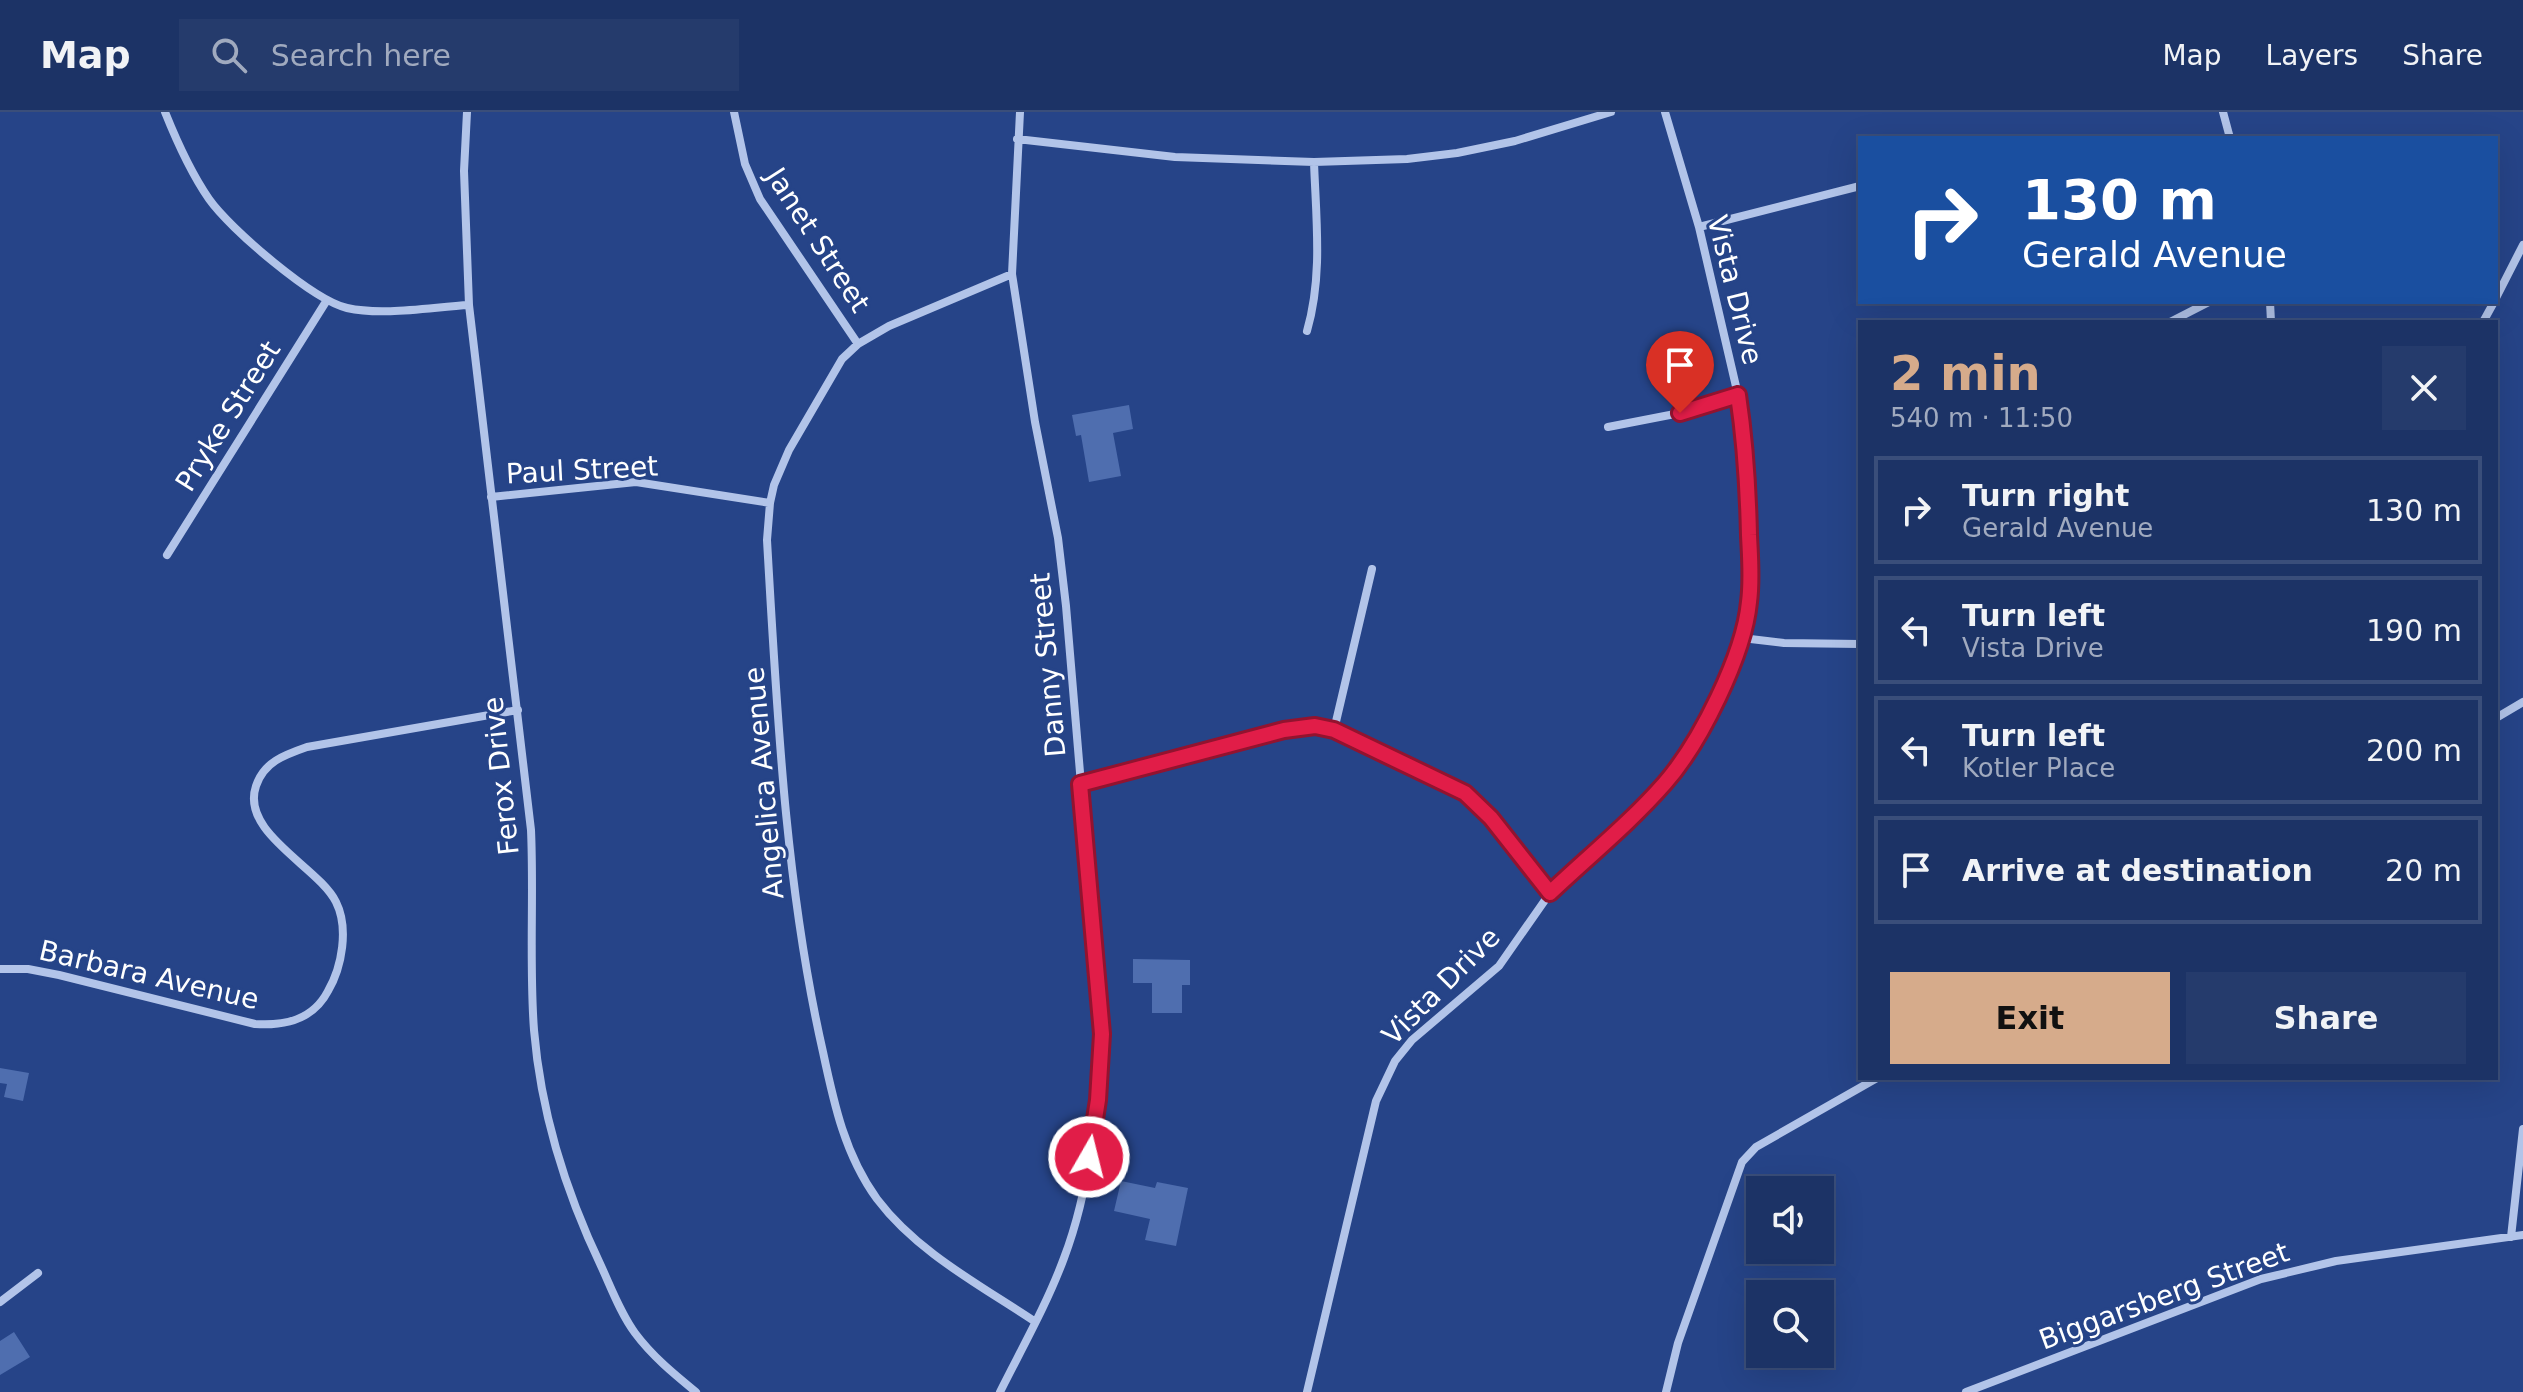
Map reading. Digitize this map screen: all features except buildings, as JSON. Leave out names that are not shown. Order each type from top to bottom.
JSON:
[{"type":"street","points":[[165,112],[182,152],[211,202],[281,268],[327,300],[346,308],[363,310],[469,305]]},
{"type":"street","name":"Ferox Drive","points":[[467,112],[464,171],[469,305],[531,830],[534,1031],[541,1080],[558,1159],[580,1222],[626,1318],[653,1354],[696,1392]]},
{"type":"street","name":"Janet Street","points":[[734,112],[745,164],[760,199],[858,344]]},
{"type":"street","name":"Danny Street","points":[[1000,1392],[1064,1260],[1074,1230],[1098,1100],[1102,1034],[1058,538],[1035,422],[1012,274],[1020,112]]},
{"type":"street","points":[[1017,139],[1175,157],[1314,162],[1407,159],[1515,141],[1611,112]]},
{"type":"street","name":"Vista Drive","points":[[1307,1392],[1366,1136],[1384,1082],[1412,1040],[1499,966],[1550,893],[1665,783],[1690,749],[1742,638],[1750,602],[1746,445],[1738,395],[1699,227],[1665,112]]},
{"type":"street","points":[[2223,112],[2229,136]]},
{"type":"street","points":[[1307,331],[1316,293],[1318,265],[1314,162]]},
{"type":"street","points":[[1699,227],[1858,187]]},
{"type":"street","points":[[2498,294],[2523,245]]},
{"type":"street","name":"Angelica Avenue","points":[[1012,274],[889,326],[858,344],[842,359],[795,439],[774,485],[767,540],[786,802],[800,932],[815,1019],[842,1131],[856,1165],[878,1200],[908,1232],[934,1254],[1034,1321]]},
{"type":"street","name":"Pryke Street","points":[[167,555],[327,300]]},
{"type":"street","points":[[2174,320],[2205,304]]},
{"type":"street","points":[[1608,427],[1680,413],[1738,395]]},
{"type":"street","name":"Paul Street","points":[[491,497],[636,482],[770,503]]},
{"type":"street","points":[[1334,730],[1372,569]]},
{"type":"street","points":[[1742,638],[1784,643],[1858,644]]},
{"type":"street","points":[[2498,717],[2523,702]]},
{"type":"street","name":"Barbara Avenue","points":[[0,969],[28,969],[59,975],[255,1024],[280,1025],[301,1018],[322,1003],[335,979],[342,951],[338,906],[329,889],[284,850],[262,821],[253,798],[265,769],[279,757],[307,747],[518,710]]},
{"type":"street","points":[[1080,784],[1284,730],[1315,726],[1334,730],[1465,793],[1491,818],[1550,893]]},
{"type":"street","points":[[1666,1392],[1678,1343],[1742,1162],[1756,1147],[1873,1080]]},
{"type":"street","points":[[2511,1237],[2523,1129]]},
{"type":"street","name":"Biggarsberg Street","points":[[1966,1392],[2261,1279],[2336,1261],[2523,1235]]},
{"type":"street","points":[[0,1302],[38,1273]]},
{"type":"route","points":[[1089,1157],[1098,1100],[1102,1034],[1080,784],[1284,730],[1315,726],[1334,730],[1465,793],[1491,818],[1550,893],[1665,783],[1690,749],[1742,638],[1750,602],[1750,564],[1746,445],[1738,395],[1680,413]]}]
